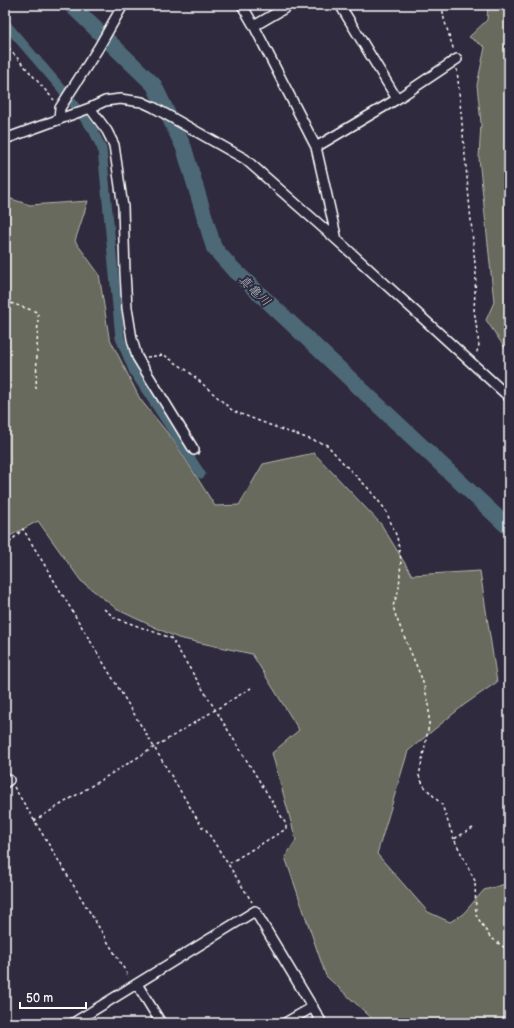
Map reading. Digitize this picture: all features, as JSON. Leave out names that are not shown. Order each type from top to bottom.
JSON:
[{"type":"street","points":[[59,119],[60,108],[99,47],[123,5]]},
{"type":"street","points":[[242,5],[316,147],[336,240]]},
{"type":"street","points":[[254,26],[290,5]]},
{"type":"street","points":[[340,5],[397,99]]},
{"type":"street","points":[[316,147],[397,99],[457,59]]},
{"type":"street","points":[[5,139],[90,108],[105,101],[120,99],[142,102],[153,107],[245,159],[509,397]]},
{"type":"street","points":[[90,108],[107,131],[114,145],[123,207],[127,308],[132,339],[137,357],[194,450]]},
{"type":"street","points":[[73,1023],[256,911],[322,1023]]},
{"type":"street","points":[[136,985],[161,1023]]},
{"type":"street","points":[[285,1023],[313,1007]]},
{"type":"path","points":[[442,5],[444,19],[457,59],[476,275],[474,309],[479,345],[474,365]]},
{"type":"path","points":[[5,44],[60,108]]},
{"type":"path","points":[[5,301],[37,312],[38,314],[36,391]]},
{"type":"path","points":[[137,357],[164,355],[188,371],[232,411],[327,445],[367,487],[385,509],[397,537],[401,560],[399,589],[394,606],[396,617],[422,678],[429,704],[429,725],[419,776],[424,786],[442,805],[454,839],[475,881],[476,915],[490,937],[509,952]]},
{"type":"path","points":[[5,547],[22,529],[202,827],[205,828],[254,905],[256,911]]},
{"type":"path","points":[[104,609],[115,618],[170,638],[286,824],[286,829],[228,864]]},
{"type":"path","points":[[34,821],[251,688]]},
{"type":"path","points":[[7,782],[34,821],[136,985]]},
{"type":"path","points":[[454,839],[473,828]]},
{"type":"green space","points":[[488,5],[509,5],[509,354],[486,320],[494,302],[479,158],[481,123],[477,85],[485,47],[469,37],[487,20]]},
{"type":"green space","points":[[5,197],[30,205],[88,201],[75,241],[99,274],[109,337],[140,399],[174,441],[215,506],[239,505],[263,464],[314,453],[381,524],[412,575],[480,571],[497,682],[464,705],[408,751],[377,854],[428,912],[450,922],[463,914],[484,890],[509,883],[509,961],[507,965],[509,970],[509,1023],[377,1023],[326,976],[285,857],[296,840],[272,753],[299,730],[252,654],[178,638],[118,610],[81,581],[38,521],[5,540]]},
{"type":"waterway","name":"真亀川","points":[[71,5],[154,85],[184,148],[214,248],[231,267],[509,528]]},
{"type":"waterway","points":[[5,23],[61,88],[93,130],[102,149],[120,338],[134,372],[201,474]]}]
